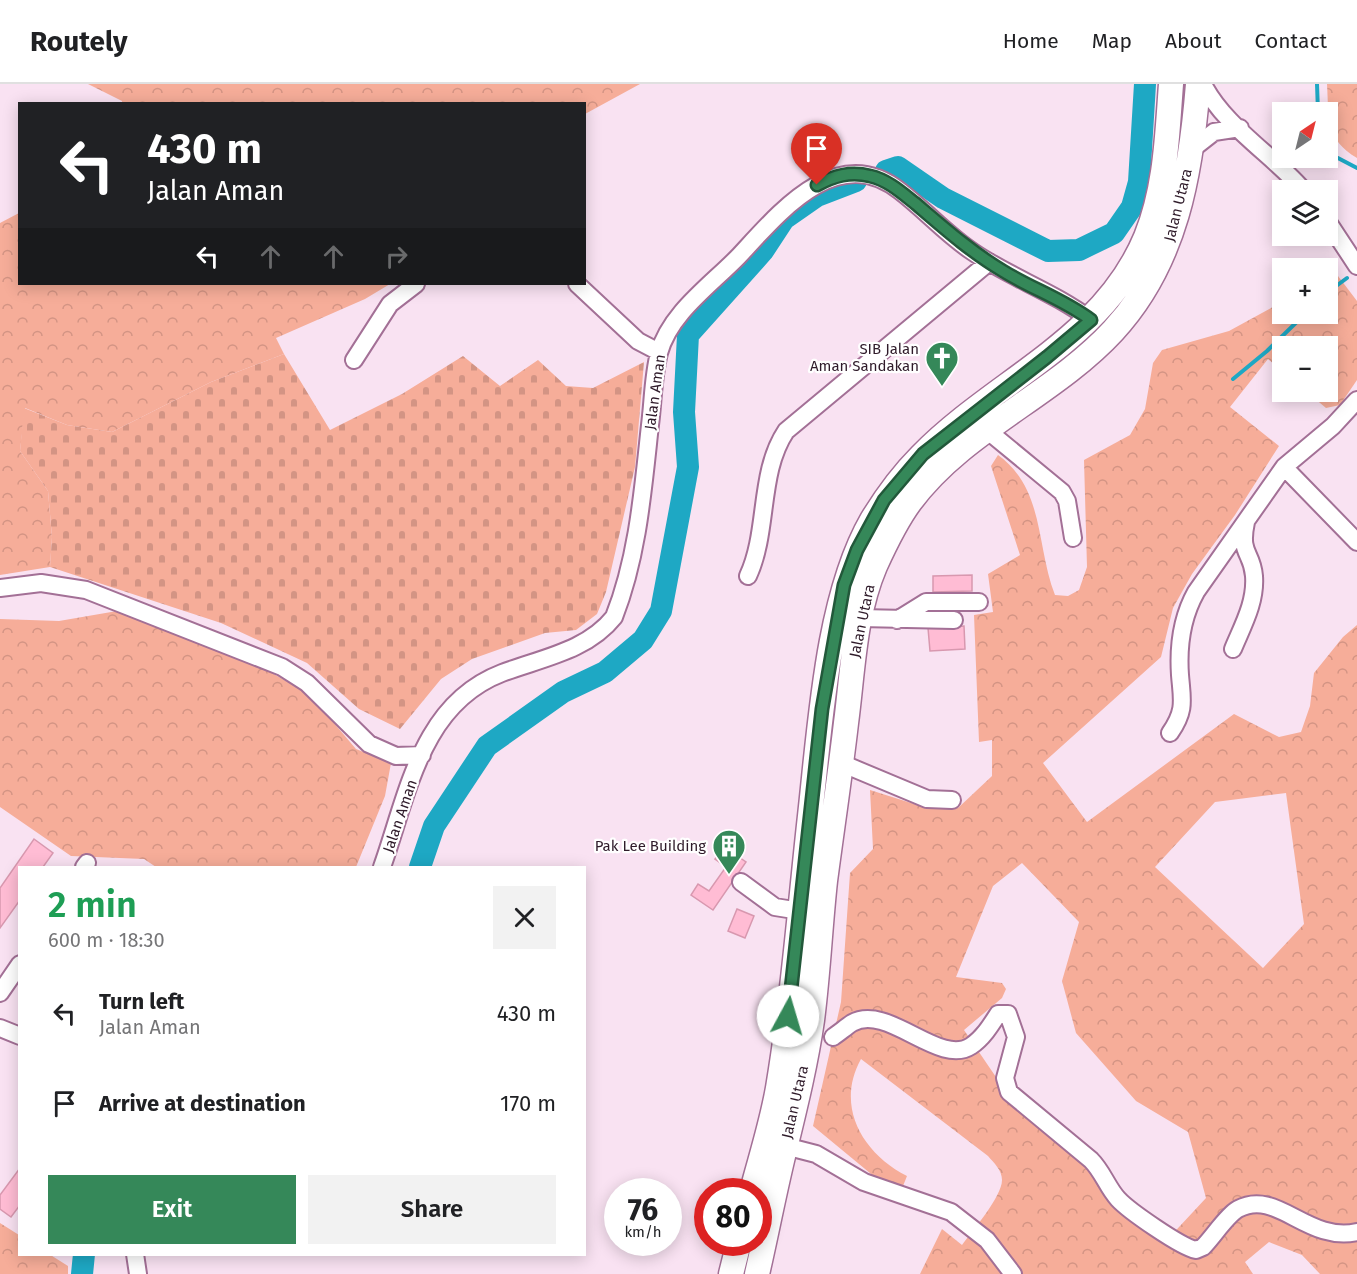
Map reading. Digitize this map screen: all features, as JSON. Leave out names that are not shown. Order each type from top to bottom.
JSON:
[{"type":"highway","name":"Jalan Utara","points":[[755,1178],[777,1091],[822,709],[844,585],[870,524],[884,500],[923,454],[1091,320],[1119,282],[1145,239],[1154,213],[1165,169],[1171,84]]},
{"type":"highway","name":"Jalan Utara","points":[[757,1274],[785,1146],[800,1090],[812,1020],[825,882],[860,618],[876,565],[912,500],[956,454],[1091,353],[1115,329],[1159,264],[1171,238],[1186,182],[1198,84]]},
{"type":"highway","points":[[1091,320],[1100,325],[1108,323],[1116,315],[1151,257],[1186,182]]},
{"type":"highway","points":[[731,1274],[736,1256]]},
{"type":"street","points":[[1203,84],[1209,94],[1240,128],[1293,180]]},
{"type":"street","points":[[1191,150],[1214,132],[1240,128]]},
{"type":"street","name":"Jalan Aman","points":[[382,866],[422,754],[442,715],[461,697],[500,674],[584,643],[607,626],[614,616],[639,522],[659,352],[666,335],[684,310],[716,281],[777,214],[833,177],[852,174],[870,176],[898,189],[971,251],[1069,303],[1091,320]]},
{"type":"street","points":[[1338,237],[1357,266]]},
{"type":"street","points":[[748,576],[758,546],[776,454],[786,431],[989,262]]},
{"type":"street","points":[[354,360],[390,304],[415,285]]},
{"type":"street","points":[[578,285],[638,340],[659,352]]},
{"type":"street","points":[[1170,733],[1180,719],[1182,707],[1181,631],[1186,610],[1228,543],[1284,467],[1333,426],[1357,400]]},
{"type":"street","points":[[988,431],[1062,492],[1067,501],[1073,538]]},
{"type":"street","points":[[1284,467],[1357,542]]},
{"type":"street","points":[[1233,649],[1254,595],[1253,568],[1243,546],[1246,521]]},
{"type":"street","points":[[0,588],[58,584],[112,599],[282,667],[307,683],[369,744],[396,756],[422,754]]},
{"type":"street","points":[[896,620],[926,602],[979,602]]},
{"type":"street","points":[[860,618],[954,620]]},
{"type":"street","points":[[841,763],[927,799],[952,800]]},
{"type":"street","points":[[741,882],[775,908],[800,910]]},
{"type":"street","points":[[0,993],[18,967]]},
{"type":"street","points":[[833,1037],[853,1022],[882,1022],[940,1047],[960,1050],[970,1047],[979,1040],[998,1014],[1008,1014],[1016,1037],[1005,1078],[1009,1092],[1091,1160],[1102,1171],[1108,1185],[1119,1200],[1165,1234],[1196,1250],[1203,1247],[1239,1209],[1266,1205],[1276,1206],[1302,1223],[1320,1230],[1338,1233],[1357,1232]]},
{"type":"street","points":[[0,1028],[18,1035]]},
{"type":"street","points":[[785,1146],[816,1154],[864,1182],[951,1212],[987,1240],[1013,1274]]},
{"type":"street","points":[[135,1256],[138,1274]]},
{"type":"green space","points":[[88,84],[640,84],[586,113],[586,102],[122,101]]},
{"type":"green space","points":[[1327,84],[1357,84],[1357,158],[1338,141],[1338,102],[1328,102]]},
{"type":"green space","points":[[18,214],[18,285],[388,285],[365,299],[276,338],[284,354],[211,382],[112,432],[67,425],[25,408],[20,451],[48,491],[52,537],[50,567],[0,575],[0,223]]},
{"type":"green space","points":[[1338,276],[1357,301],[1357,380],[1340,405],[1326,408],[1319,402],[1338,402],[1338,336],[1272,336],[1272,362],[1268,359],[1230,407],[1279,446],[1235,515],[1192,574],[1173,608],[1161,657],[1043,763],[1087,822],[1234,714],[1279,737],[1301,732],[1310,706],[1314,673],[1343,637],[1357,625],[1357,1274],[1320,1274],[1302,1255],[1269,1242],[1245,1262],[1253,1274],[920,1274],[942,1229],[962,1245],[986,1214],[1001,1187],[1002,1176],[988,1156],[861,1059],[851,1094],[852,1111],[857,1126],[877,1155],[907,1176],[901,1191],[882,1183],[813,1126],[841,1002],[850,873],[873,849],[870,790],[930,809],[958,808],[992,776],[992,740],[979,742],[974,615],[993,612],[988,574],[1020,555],[991,466],[998,455],[1013,469],[1024,484],[1032,502],[1055,595],[1068,596],[1079,590],[1087,567],[1084,460],[1130,435],[1145,409],[1153,363],[1162,350],[1229,331],[1272,307],[1272,324],[1338,324]],"holes":[[[1286,793],[1304,924],[1263,968],[1155,867],[1215,802]],[[1022,863],[1079,922],[1062,981],[1076,1033],[1136,1101],[1188,1132],[1206,1198],[1166,1241],[1048,1131],[1017,1108],[964,1030],[1002,998],[1006,989],[1002,983],[956,977],[993,886]]]},
{"type":"green space","points":[[284,354],[330,430],[402,394],[463,356],[500,386],[538,360],[566,386],[593,388],[644,362],[635,467],[606,592],[597,614],[576,630],[545,633],[472,659],[441,679],[400,729],[359,709],[307,663],[221,623],[50,567],[52,537],[48,491],[20,451],[24,408],[67,425],[112,432],[211,382]]},
{"type":"green space","points":[[117,611],[272,673],[310,695],[356,749],[391,763],[385,796],[356,866],[154,866],[144,859],[71,856],[0,807],[0,619],[59,621]]},
{"type":"green space","points":[[0,1223],[18,1234],[18,1256],[52,1256],[68,1266],[68,1274],[0,1274]]},
{"type":"building","points":[[972,575],[972,591],[933,592],[933,576]]},
{"type":"building","points":[[964,626],[965,649],[930,651],[928,628]]},
{"type":"building","points":[[34,839],[53,853],[44,866],[18,866],[18,903],[0,928],[0,888]]},
{"type":"building","name":"Pak Lee Building","points":[[724,847],[746,862],[713,910],[691,895],[698,884],[709,891],[726,867],[715,859]]},
{"type":"building","points":[[737,909],[754,916],[745,938],[728,931]]},
{"type":"building","points":[[18,1171],[18,1208],[11,1217],[0,1209],[0,1195]]},
{"type":"waterway","points":[[886,171],[898,167],[943,198],[1048,251],[1079,250],[1114,233],[1132,207],[1139,182],[1145,84]]},
{"type":"waterway","points":[[1317,84],[1318,102]]},
{"type":"waterway","points":[[1338,158],[1357,168]]},
{"type":"waterway","points":[[420,866],[434,826],[487,746],[563,692],[605,672],[643,640],[661,611],[688,467],[684,412],[688,335],[763,251],[784,219],[817,196],[856,181]]},
{"type":"waterway","points":[[1338,285],[1347,278]]},
{"type":"waterway","points":[[1233,379],[1295,324]]},
{"type":"waterway","points":[[82,1274],[84,1256]]},
{"type":"place","name":"SIB Jalan Aman Sandakan","points":[[942,387]]},
{"type":"place","name":"Pak Lee Building","points":[[729,875]]},
{"type":"route","points":[[788,1016],[822,709],[844,585],[857,550],[884,500],[923,454],[1091,320],[1069,303],[1006,273],[971,251],[898,189],[884,181],[870,176],[852,174],[833,177],[817,185]]}]
